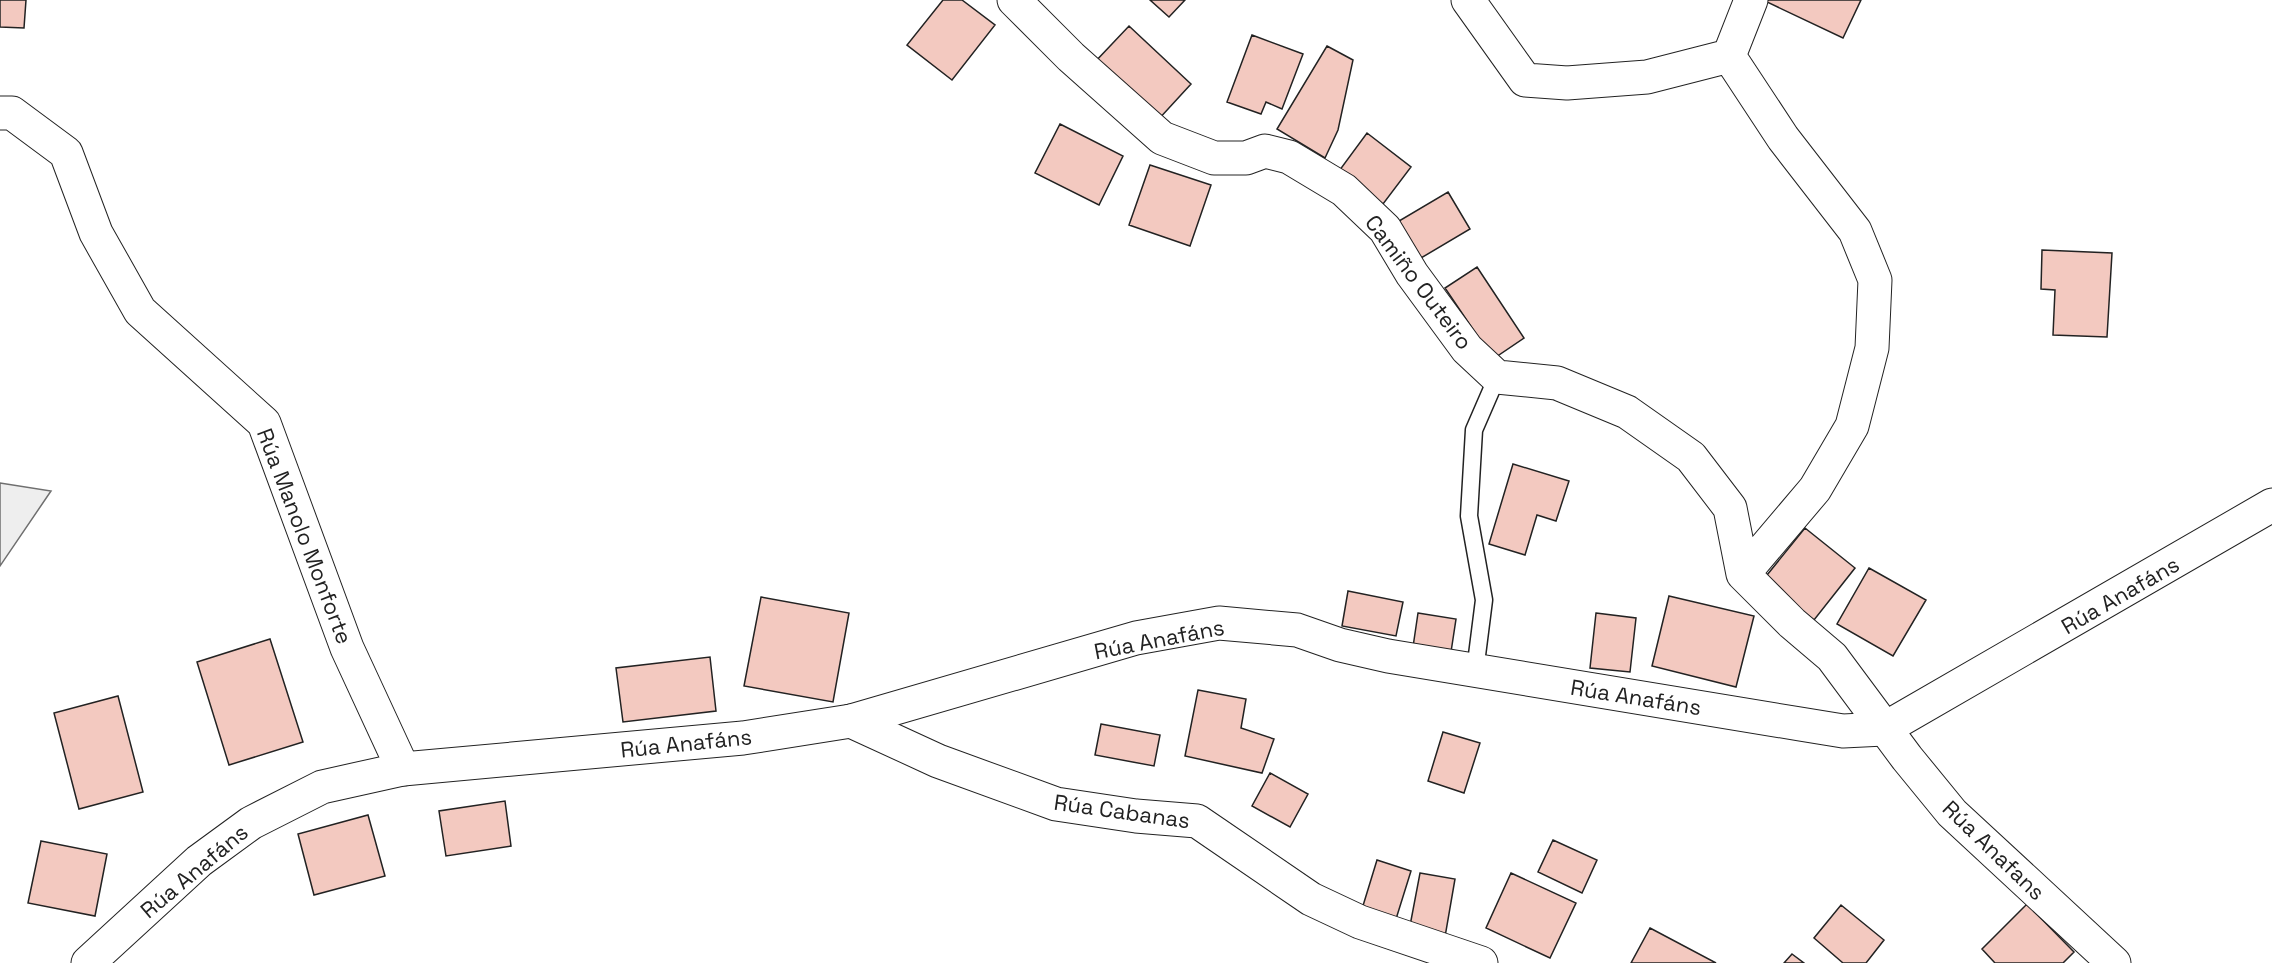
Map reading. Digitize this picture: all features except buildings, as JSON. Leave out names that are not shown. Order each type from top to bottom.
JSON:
[{"type":"street","name":"Camiño Outeiro","points":[[1014,0],[1071,57],[1162,138],[1214,158],[1246,158],[1265,151],[1289,157],[1344,190],[1385,229],[1412,274],[1467,349],[1497,377]]},
{"type":"street","points":[[1468,0],[1525,80],[1567,83],[1647,77],[1729,56]]},
{"type":"street","points":[[1729,56],[1751,0]]},
{"type":"street","points":[[1729,56],[1783,138],[1856,231],[1875,280],[1872,348],[1852,426],[1815,489],[1743,574]]},
{"type":"street","name":"Rúa Manolo Monforte","points":[[0,113],[12,113],[66,153],[96,233],[140,312],[264,423],[347,648],[404,769]]},
{"type":"street","points":[[1497,377],[1557,383],[1627,412],[1691,458],[1730,508],[1743,574],[1792,623],[1832,657],[1884,729]]},
{"type":"street","name":"Rúa Anafáns","points":[[88,963],[200,861],[250,823],[322,787],[404,769],[743,738],[851,721],[1136,638],[1219,623],[1297,630],[1340,645],[1388,656],[1843,731],[1884,729],[2272,505]]},
{"type":"street","name":"Rúa Cabanas","points":[[851,721],[938,761],[1056,804],[1136,816],[1197,821],[1311,899],[1360,922],[1481,963]]},
{"type":"street","name":"Rúa Anafans","points":[[1884,729],[1952,813],[2114,963]]},
{"type":"lane","points":[[1475,671],[1484,600],[1469,516],[1474,430],[1497,377]]},
{"type":"shaded area","points":[[0,483],[51,491],[0,566]]}]
